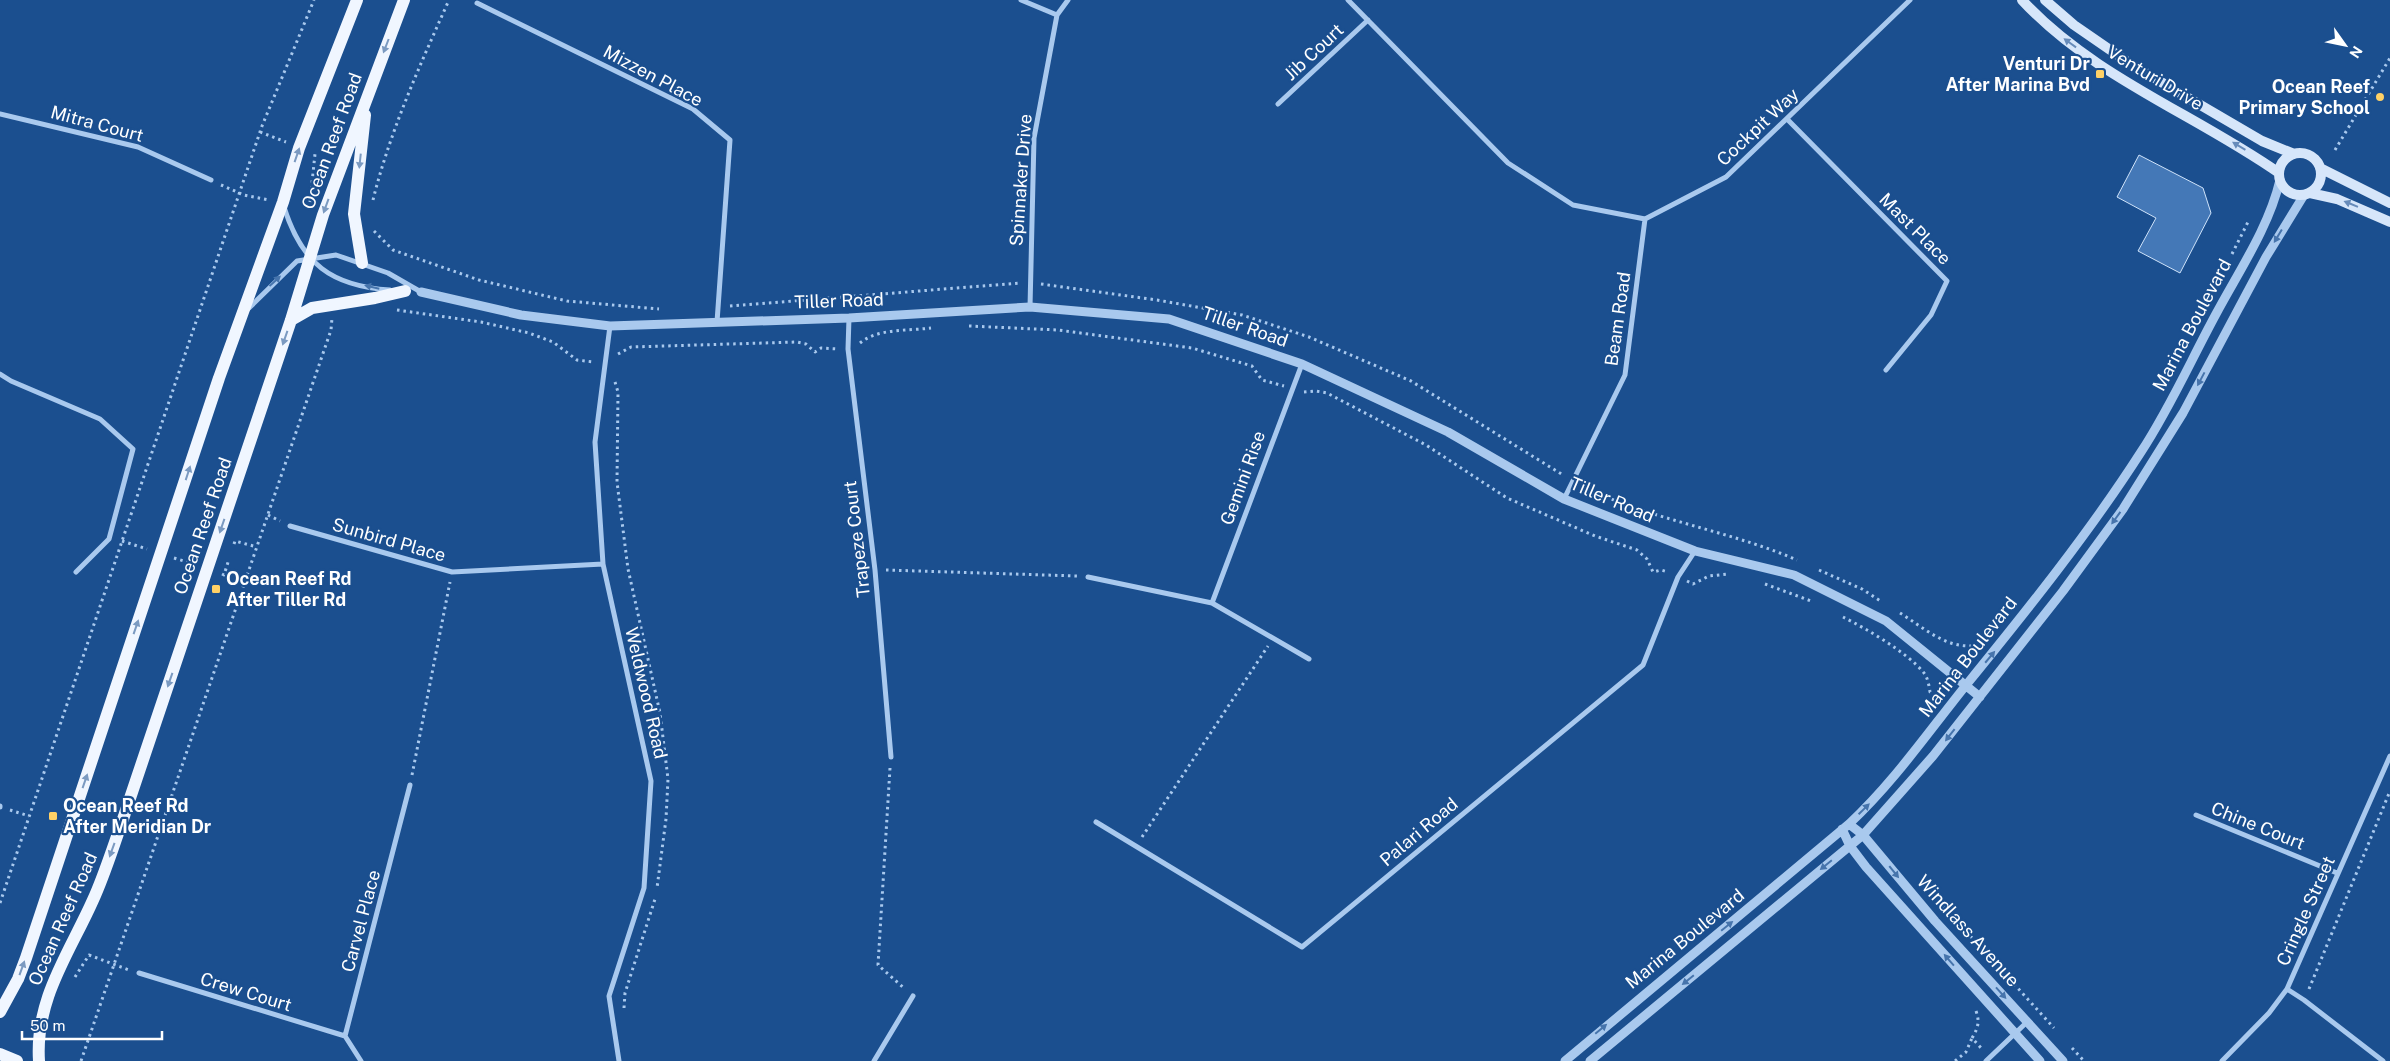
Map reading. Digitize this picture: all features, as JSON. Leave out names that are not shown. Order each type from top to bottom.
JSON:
[{"type":"main road","name":"Ocean Reef Road","points":[[0,1012],[18,979],[26,958],[241,316],[283,202],[299,148],[357,0]]},
{"type":"main road","name":"Ocean Reef Road","points":[[39,1061],[40,1023],[49,989],[94,899],[104,873],[291,320],[323,215],[404,0]]},
{"type":"main road","name":"Venturi Drive","points":[[2022,0],[2038,18],[2112,72],[2241,148],[2280,177]]},
{"type":"main road","name":"Venturi Drive","points":[[2046,0],[2074,25],[2132,65],[2262,140],[2294,154]]},
{"type":"main road","points":[[362,263],[362,226],[354,214],[368,95]]},
{"type":"main road","points":[[2307,194],[2320,182],[2320,168],[2317,162],[2308,155],[2294,154],[2286,160],[2280,177],[2289,192],[2337,199],[2390,222]]},
{"type":"main road","points":[[2320,168],[2390,203]]},
{"type":"main road","points":[[291,320],[312,308],[375,298],[404,291]]},
{"type":"main road","points":[[0,1054],[17,1061]]},
{"type":"street","points":[[1021,0],[1057,15]]},
{"type":"street","name":"Spinnaker Drive","points":[[1030,307],[1029,283],[1034,138],[1057,15],[1068,0]]},
{"type":"street","points":[[1348,0],[1508,163],[1573,205],[1645,219]]},
{"type":"street","name":"Cockpit Way","points":[[1645,219],[1726,177],[1788,120],[1910,0]]},
{"type":"street","name":"Mizzen Place","points":[[477,3],[693,110],[730,140],[716,322]]},
{"type":"street","name":"Jib Court","points":[[1278,104],[1368,20]]},
{"type":"street","name":"Mitra Court","points":[[0,114],[138,146],[211,180]]},
{"type":"street","name":"Mast Place","points":[[1788,120],[1947,281],[1931,315],[1886,370]]},
{"type":"street","name":"Marina Boulevard","points":[[1565,1061],[1845,827],[1881,791],[1966,686],[2086,531],[2142,451],[2168,408],[2255,241],[2276,197],[2280,177]]},
{"type":"street","name":"Marina Boulevard","points":[[1590,1061],[1863,835],[1933,756],[2063,591],[2133,493],[2183,413],[2266,257],[2307,194]]},
{"type":"street","name":"Tiller Road","points":[[283,202],[291,228],[310,259],[332,277],[381,289],[421,292],[522,315],[610,326],[849,318],[1030,307],[1169,318],[1302,364],[1448,432],[1564,499],[1695,551],[1794,575],[1886,621],[1980,696]]},
{"type":"street","name":"Beam Road","points":[[1564,499],[1625,375],[1645,219]]},
{"type":"street","name":"Tiller Road","points":[[241,316],[266,289],[297,261],[336,255],[388,273],[421,292]]},
{"type":"street","name":"Trapeze Court","points":[[849,318],[848,349],[875,570],[891,756]]},
{"type":"street","name":"Weldwood Road","points":[[610,326],[609,364],[595,442],[603,564],[652,781],[644,888],[610,996],[619,1061]]},
{"type":"street","name":"Gemini Rise","points":[[1212,603],[1302,364]]},
{"type":"street","points":[[0,374],[11,381],[100,419],[132,448],[109,539],[76,572]]},
{"type":"street","name":"Sunbird Place","points":[[290,526],[452,572],[603,564]]},
{"type":"street","name":"Palari Road","points":[[1096,822],[1302,947],[1643,665],[1678,577],[1695,551]]},
{"type":"street","points":[[1088,577],[1212,603],[1309,659]]},
{"type":"street","name":"Cringle Street","points":[[2222,1061],[2269,1013],[2287,989],[2390,756]]},
{"type":"street","name":"Carvel Place","points":[[345,1036],[410,785]]},
{"type":"street","name":"Chine Court","points":[[2196,815],[2337,873]]},
{"type":"street","name":"Windlass Avenue","points":[[1845,827],[1863,835],[1935,921],[2063,1061]]},
{"type":"street","name":"Windlass Avenue","points":[[1845,827],[1850,846],[2040,1061]]},
{"type":"street","name":"Crew Court","points":[[139,973],[345,1036]]},
{"type":"street","points":[[2287,989],[2384,1061]]},
{"type":"street","points":[[874,1061],[913,996]]},
{"type":"street","points":[[1987,1060],[2027,1022]]},
{"type":"street","points":[[345,1036],[360,1061]]},
{"type":"path","points":[[0,903],[262,126],[314,0]]},
{"type":"path","points":[[372,204],[381,169],[398,122],[449,0]]},
{"type":"path","points":[[2335,150],[2390,58]]},
{"type":"path","points":[[211,180],[240,193],[283,202]]},
{"type":"path","points":[[362,226],[393,250],[479,280],[566,301],[664,310]]},
{"type":"path","points":[[716,307],[1011,282],[1157,300],[1242,315],[1309,337],[1411,382],[1572,481],[1611,501],[1771,549],[1798,561]]},
{"type":"path","points":[[331,305],[331,330]]},
{"type":"path","points":[[391,310],[438,314],[519,331],[553,342],[577,360],[609,364]]},
{"type":"path","points":[[81,1061],[331,330],[338,317]]},
{"type":"path","points":[[960,326],[1049,329],[1192,348],[1252,366],[1262,380],[1306,393],[1316,391],[1333,396],[1426,445],[1507,498],[1595,536],[1637,550],[1647,559],[1654,572],[1661,570],[1693,584],[1710,576],[1728,574],[1737,576]]},
{"type":"path","points":[[609,364],[617,354],[631,347],[798,342],[806,344],[815,352],[821,348],[854,349],[867,337],[881,333],[932,328]]},
{"type":"path","points":[[609,364],[618,392],[617,482],[628,569],[642,623],[660,714],[668,779],[660,879],[643,941],[625,993],[624,1010]]},
{"type":"path","points":[[232,549],[234,541],[257,547]]},
{"type":"path","points":[[224,575],[229,558]]},
{"type":"path","points":[[1816,569],[1862,589],[1886,604]]},
{"type":"path","points":[[875,570],[1088,577]]},
{"type":"path","points":[[410,785],[452,572]]},
{"type":"path","points":[[1756,581],[1816,603]]},
{"type":"path","points":[[1894,610],[1951,645],[1968,647],[1980,645]]},
{"type":"path","points":[[1836,613],[1880,639],[1917,666],[1926,675],[1930,692],[1936,694]]},
{"type":"path","points":[[1136,846],[1272,639]]},
{"type":"path","points":[[891,756],[878,966],[913,996]]},
{"type":"path","points":[[2304,1000],[2390,791]]},
{"type":"path","points":[[0,807],[30,816]]},
{"type":"path","points":[[69,985],[89,955],[115,964]]},
{"type":"path","points":[[1955,1061],[1966,1052],[1978,1029],[1979,1020],[1971,1006]]},
{"type":"path","points":[[1972,1038],[1987,1060]]},
{"type":"building","points":[[2139,155],[2203,188],[2211,213],[2180,273],[2138,251],[2156,218],[2117,197]]},
{"type":"place","name":"Venturi Dr After Marina Bvd","points":[[2100,74]]},
{"type":"place","name":"Ocean Reef Primary School","points":[[2380,97]]},
{"type":"place","name":"Ocean Reef Rd After Tiller Rd","points":[[216,589]]},
{"type":"place","name":"Ocean Reef Rd After Meridian Dr","points":[[53,816]]}]
